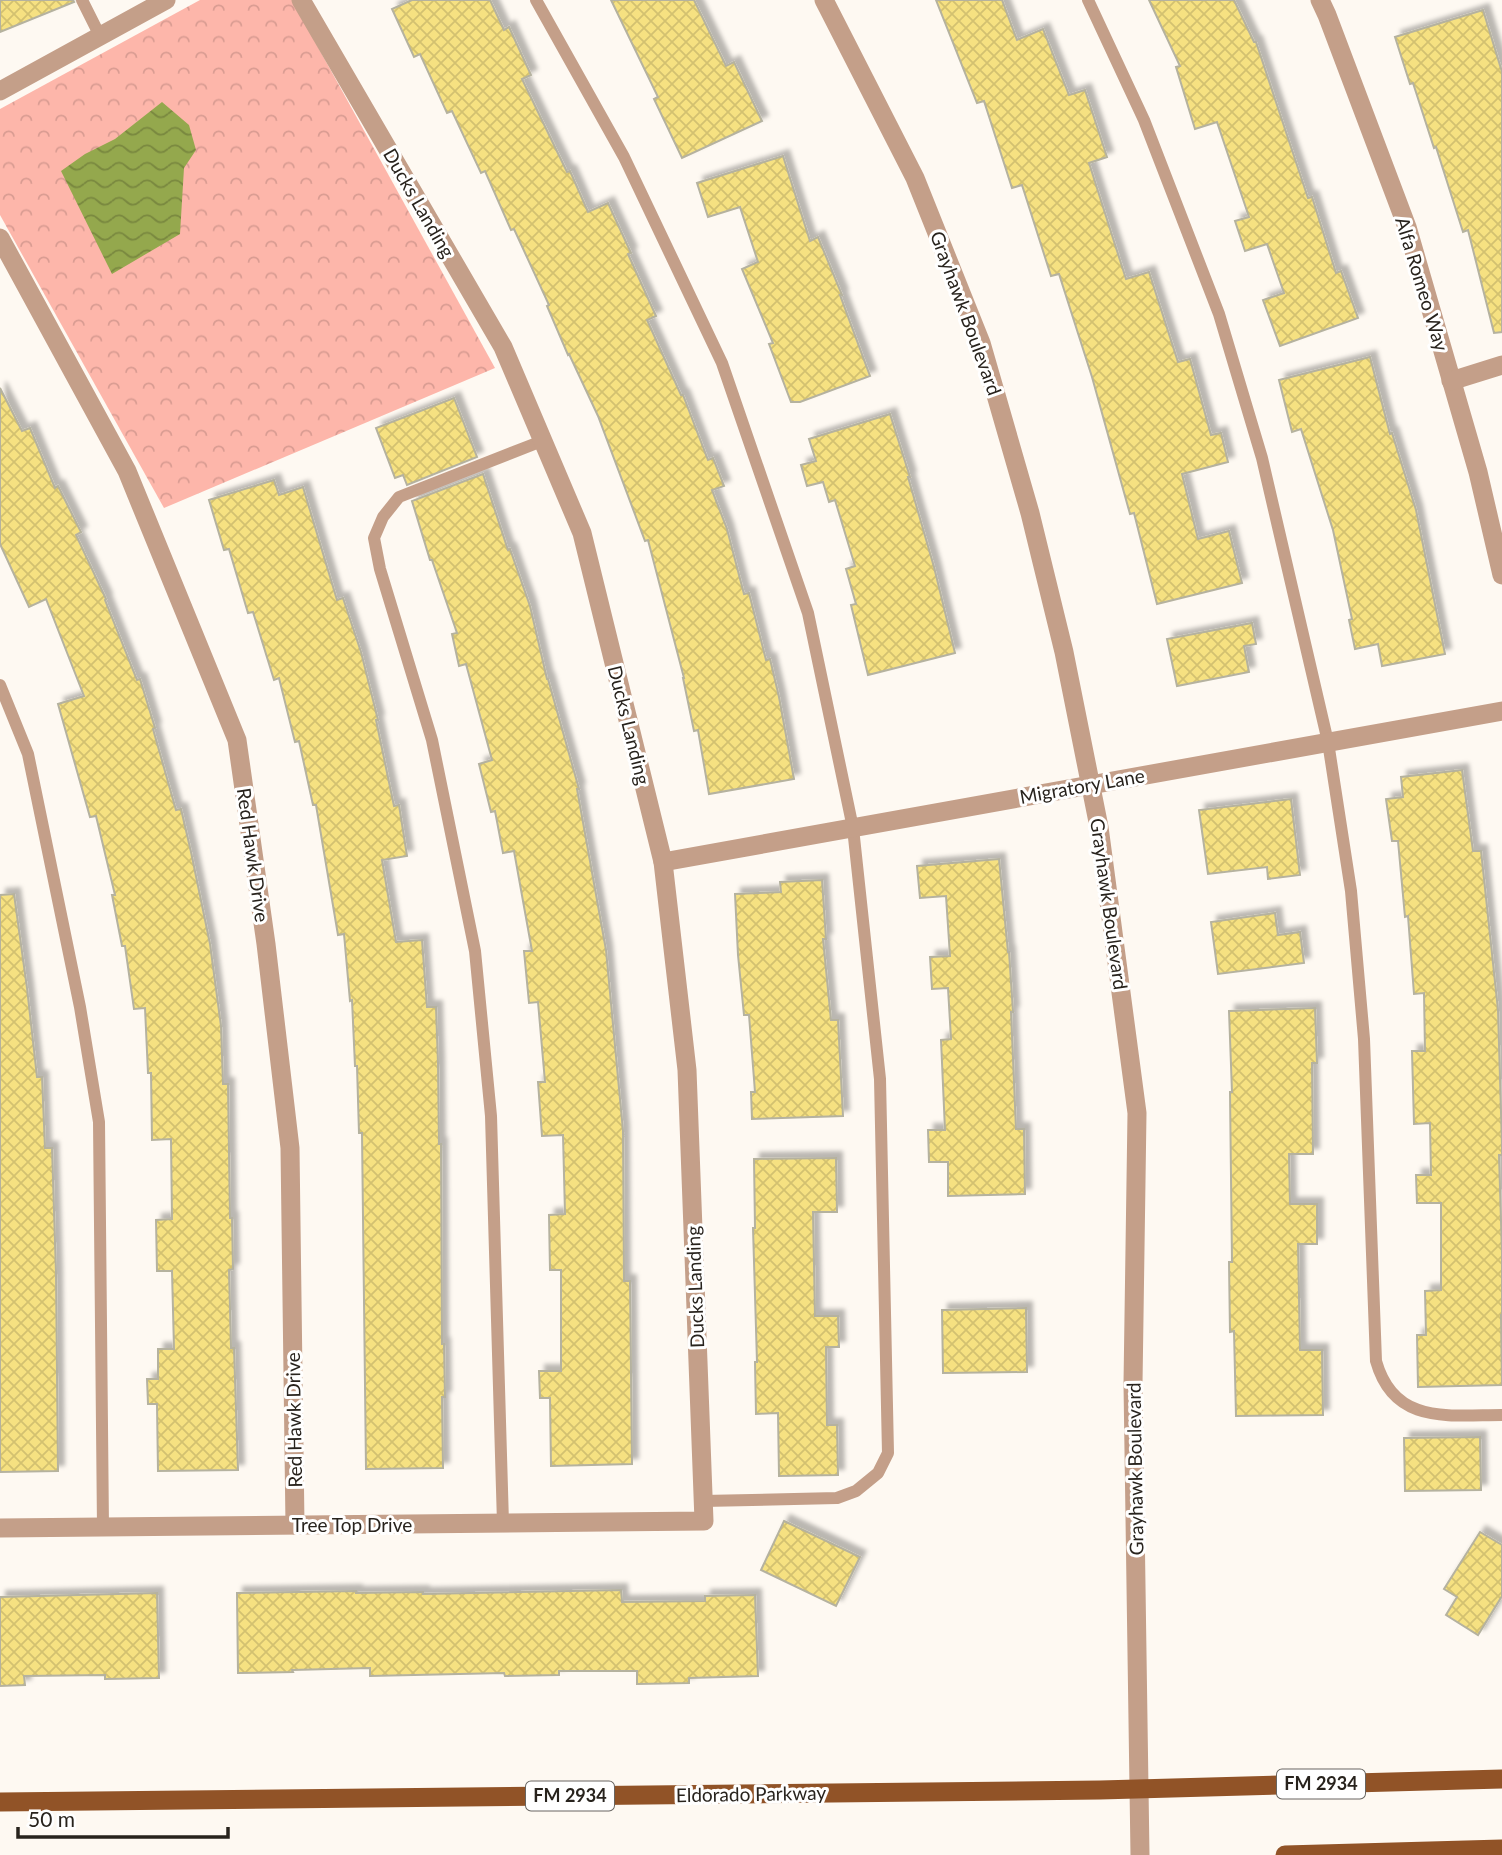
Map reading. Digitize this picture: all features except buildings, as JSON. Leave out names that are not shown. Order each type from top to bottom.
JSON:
[{"type":"main road","name":"Eldorado Parkway","points":[[0,1802],[1139,1789],[1502,1779]]},
{"type":"main road","points":[[1285,1855],[1502,1849]]},
{"type":"street","points":[[0,90],[166,0]]},
{"type":"street","name":"Ducks Landing","points":[[301,0],[503,347],[582,533],[663,862],[687,1070],[704,1521]]},
{"type":"street","name":"Grayhawk Boulevard","points":[[824,0],[915,177],[981,343],[1065,652],[1099,827],[1137,1113],[1133,1384],[1140,1855]]},
{"type":"street","name":"Alfa Romeo Way","points":[[1320,0],[1407,227],[1478,472],[1502,575]]},
{"type":"street","name":"Red Hawk Drive","points":[[0,238],[127,471],[237,740],[266,944],[290,1148],[295,1525]]},
{"type":"street","points":[[1451,381],[1502,365]]},
{"type":"street","name":"Migratory Lane","points":[[663,862],[1502,710]]},
{"type":"street","name":"Tree Top Drive","points":[[0,1528],[704,1521]]},
{"type":"lane","points":[[82,0],[100,36]]},
{"type":"lane","points":[[536,0],[624,157],[722,363],[808,613],[853,828],[880,1079],[888,1453],[878,1473],[856,1491],[837,1498],[703,1501]]},
{"type":"lane","points":[[1088,0],[1144,120],[1219,314],[1262,458],[1328,742],[1350,891],[1364,1039],[1376,1361],[1381,1379],[1396,1398],[1411,1409],[1444,1415],[1502,1415]]},
{"type":"lane","points":[[503,1523],[491,1116],[475,951],[432,740],[380,569],[374,538],[383,517],[399,497],[542,441]]},
{"type":"lane","points":[[0,685],[28,754],[80,1007],[99,1122],[103,1527]]},
{"type":"green space","points":[[200,0],[292,0],[495,368],[164,508],[0,215],[0,109]]},
{"type":"water","points":[[162,102],[189,125],[196,150],[184,168],[180,234],[112,274],[61,171],[85,154],[115,139]]}]
